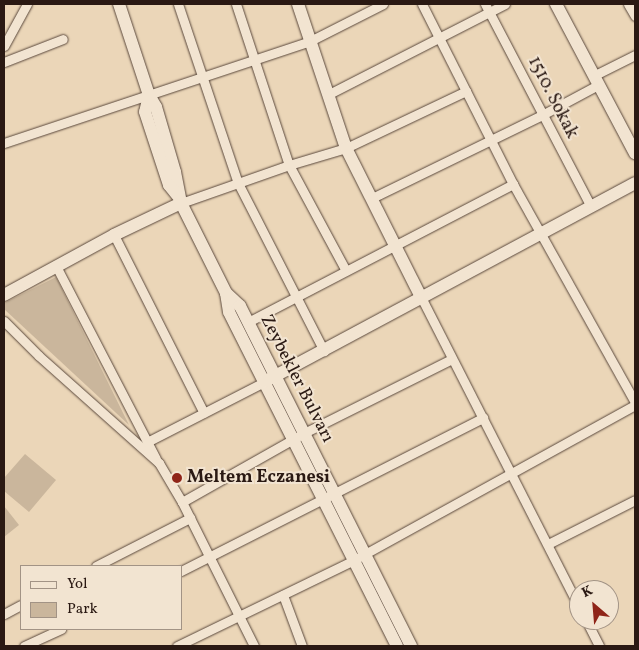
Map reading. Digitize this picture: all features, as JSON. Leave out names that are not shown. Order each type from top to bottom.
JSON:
[{"type":"street","points":[[4,46],[27,4]]},
{"type":"street","name":"Zeybekler Bulvarı","points":[[118,4],[149,95],[156,107],[176,172],[180,199],[226,293],[229,312],[270,379],[299,436],[359,558],[397,646]]},
{"type":"street","points":[[178,4],[238,182],[324,351]]},
{"type":"street","points":[[236,4],[289,164],[346,272]]},
{"type":"street","points":[[298,4],[346,148],[569,587]]},
{"type":"street","points":[[4,143],[310,41],[383,4]]},
{"type":"street","points":[[177,646],[359,558],[635,403],[514,184],[422,4]]},
{"type":"street","points":[[327,95],[439,38],[487,8],[504,4]]},
{"type":"street","points":[[556,4],[635,153]]},
{"type":"street","points":[[628,4],[635,16]]},
{"type":"street","name":"1510. Sokak","points":[[487,8],[591,207]]},
{"type":"street","points":[[4,62],[63,39]]},
{"type":"street","points":[[372,198],[542,115],[635,55]]},
{"type":"street","points":[[4,295],[180,199],[346,148],[466,91]]},
{"type":"street","points":[[147,442],[422,299],[635,183]]},
{"type":"street","points":[[248,322],[514,184]]},
{"type":"street","points":[[114,235],[204,413]]},
{"type":"street","points":[[56,266],[147,442],[182,502],[254,646]]},
{"type":"street","name":"Zeybekler Bulvarı","points":[[226,293],[240,306],[270,379]]},
{"type":"street","points":[[4,321],[38,356],[159,463]]},
{"type":"street","points":[[182,502],[299,436],[452,359]]},
{"type":"street","points":[[182,571],[483,418]]},
{"type":"street","points":[[548,544],[635,500]]},
{"type":"street","points":[[98,565],[190,518]]},
{"type":"street","name":"Zeybekler Bulvarı","points":[[359,558],[411,646]]},
{"type":"street","points":[[283,595],[302,646]]},
{"type":"street","points":[[4,614],[20,606]]},
{"type":"street","points":[[24,646],[59,630]]},
{"type":"street","points":[[591,630],[599,646]]},
{"type":"green space","points":[[56,277],[129,425],[4,309],[4,303]]},
{"type":"green space","points":[[25,454],[56,480],[29,512],[4,491],[4,478]]},
{"type":"green space","points":[[4,506],[19,525],[4,537]]},
{"type":"place","name":"Meltem Eczanesi","points":[[177,478]]}]
